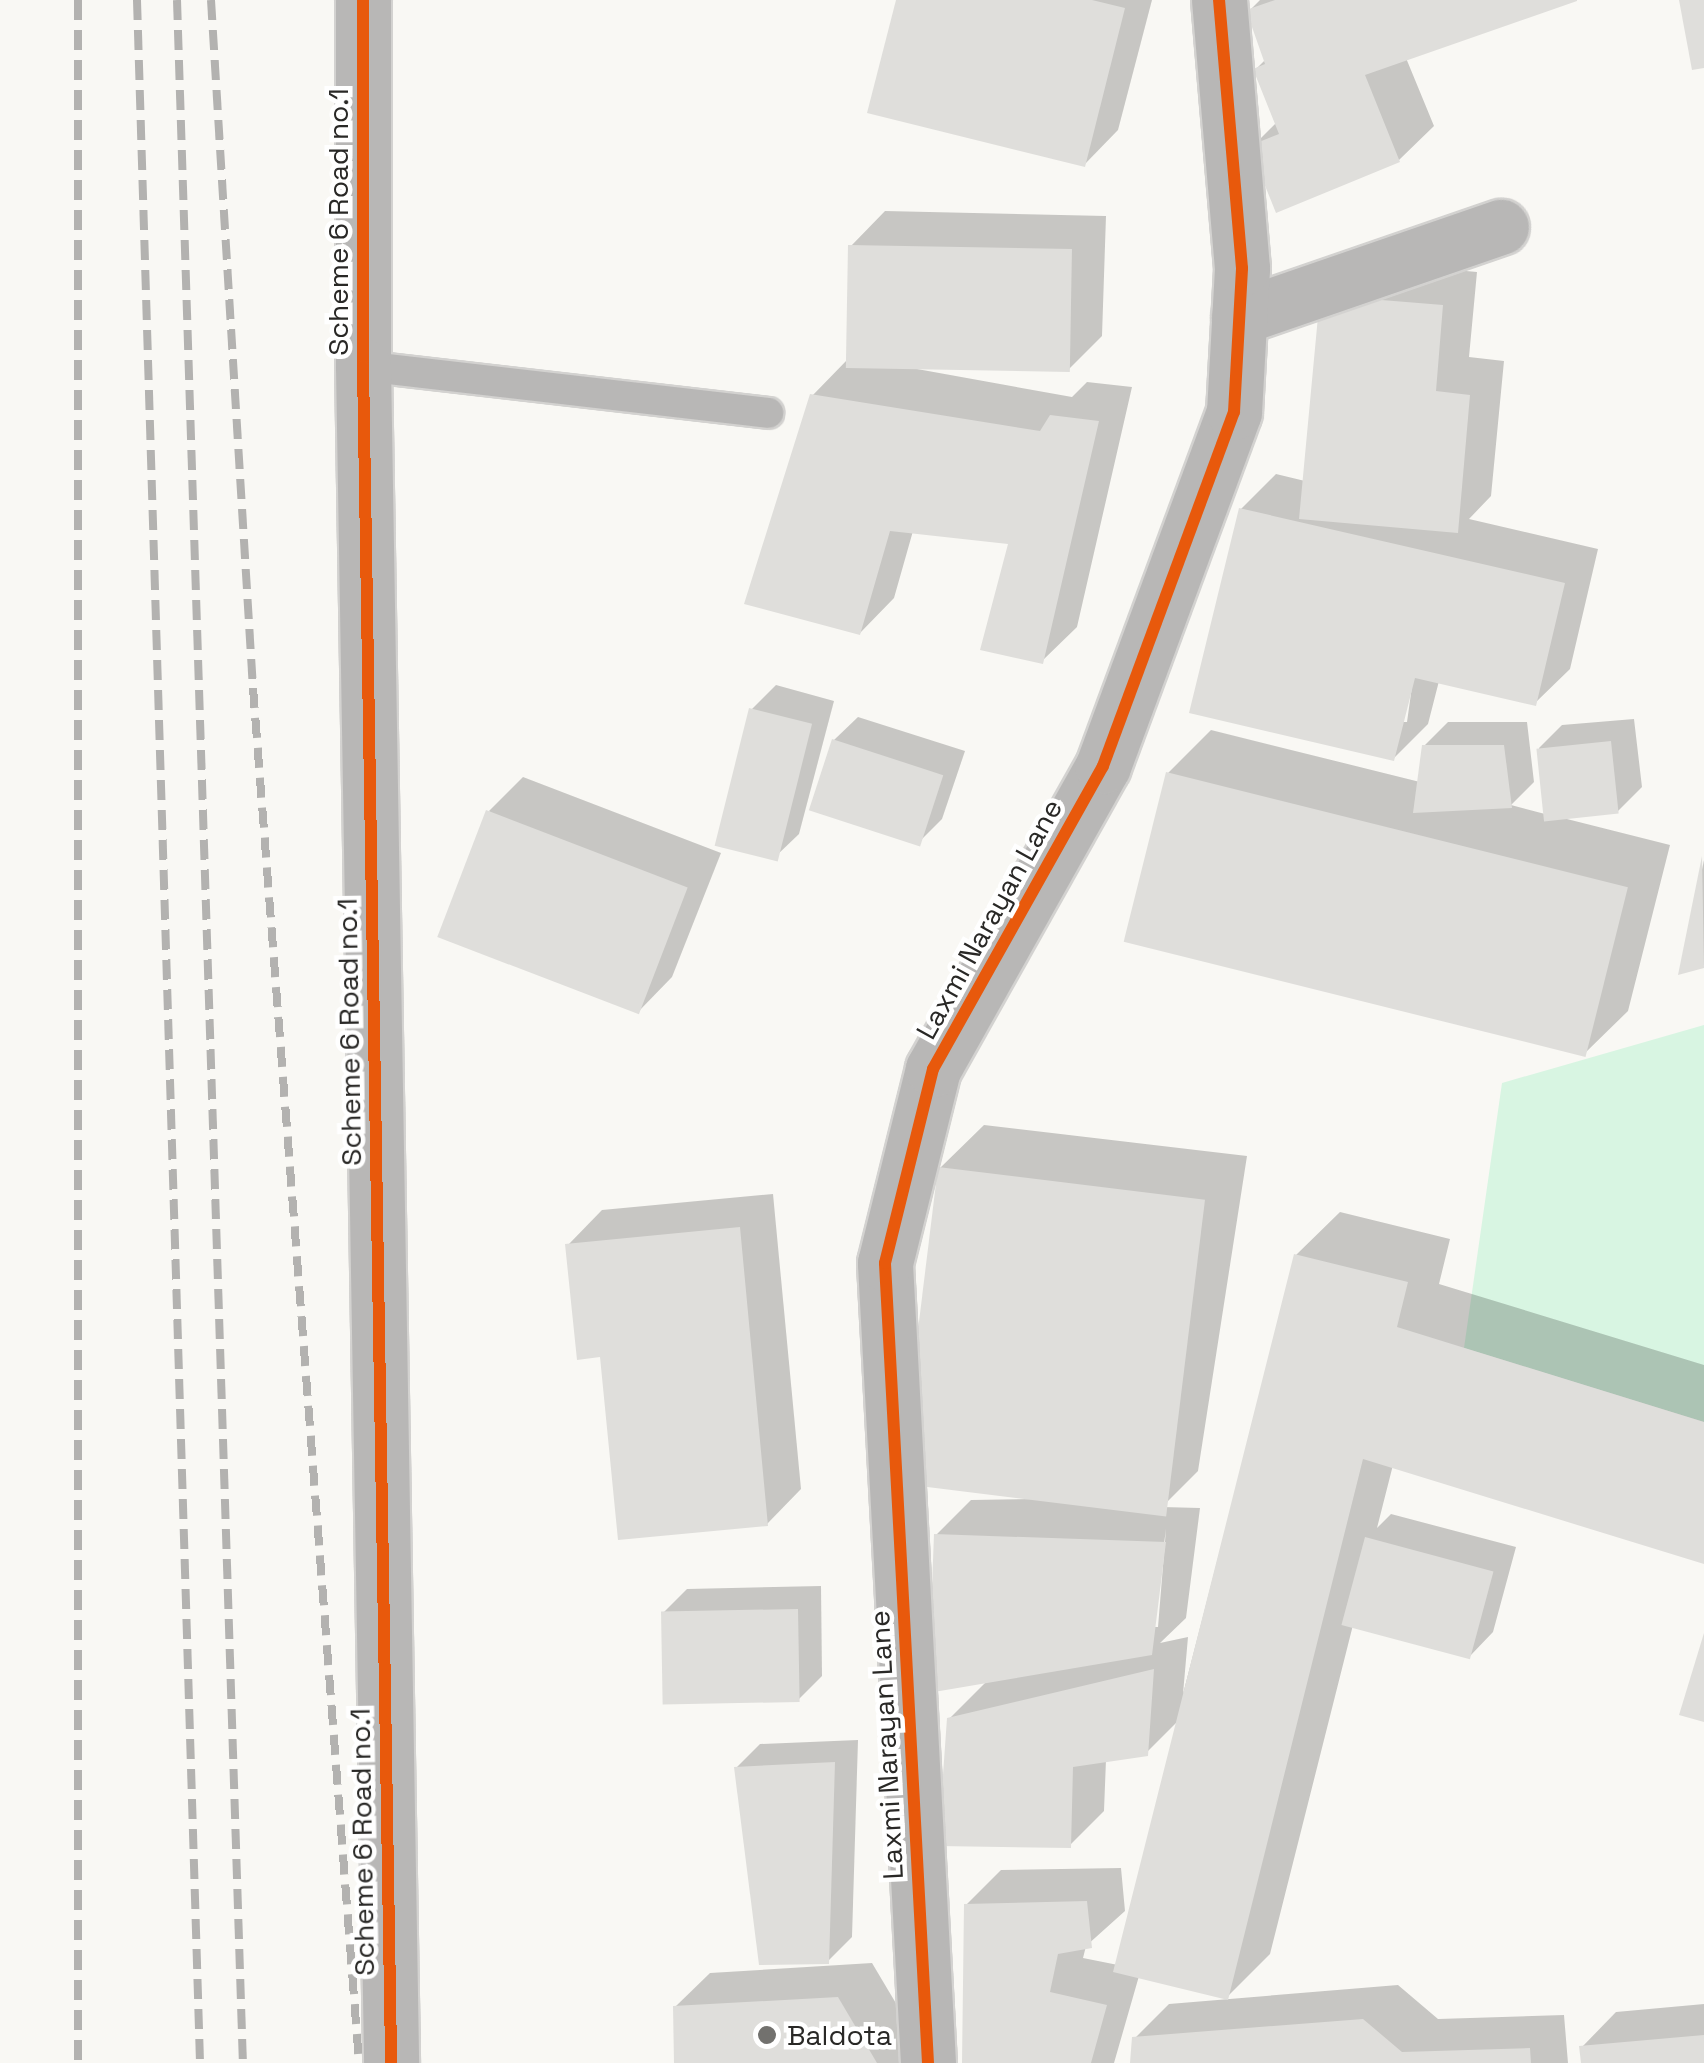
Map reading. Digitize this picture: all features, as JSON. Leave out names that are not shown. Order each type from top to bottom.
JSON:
[{"type":"street","name":"Scheme 6 Road no.1","points":[[364,0],[363,366],[391,2063]]},
{"type":"street","name":"Laxmi Narayan Lane","points":[[928,2063],[885,1263],[934,1069],[1103,766],[1234,412],[1242,268],[1219,0]]},
{"type":"street","points":[[1239,317],[1502,227]]},
{"type":"lane","points":[[363,366],[768,413]]},
{"type":"green space","points":[[1704,1025],[1704,1422],[1464,1348],[1502,1083]]},
{"type":"building","points":[[896,0],[1092,0],[1125,8],[1085,167],[867,113]]},
{"type":"building","points":[[1275,0],[1577,1],[1365,75],[1400,162],[1276,213],[1249,146],[1279,134],[1253,69],[1265,64],[1246,10]]},
{"type":"building","points":[[1679,0],[1704,0],[1704,68],[1692,70]]},
{"type":"building","points":[[848,245],[1072,249],[1070,372],[846,368]]},
{"type":"building","points":[[1320,295],[1443,305],[1436,391],[1470,395],[1458,533],[1299,519]]},
{"type":"building","points":[[810,394],[1040,431],[1050,415],[1099,421],[1043,664],[980,650],[1008,544],[890,531],[860,635],[744,604]]},
{"type":"building","points":[[1239,508],[1565,583],[1536,706],[1415,678],[1394,761],[1189,713]]},
{"type":"building","points":[[749,708],[812,724],[778,862],[715,846]]},
{"type":"building","points":[[832,739],[943,775],[920,846],[809,810]]},
{"type":"building","points":[[1611,741],[1619,814],[1544,821],[1536,749]]},
{"type":"building","points":[[1422,745],[1504,745],[1512,808],[1413,813]]},
{"type":"building","points":[[1166,772],[1628,887],[1586,1057],[1124,942]]},
{"type":"building","points":[[486,810],[688,887],[639,1014],[437,937]]},
{"type":"building","points":[[1702,856],[1704,968],[1678,975]]},
{"type":"building","points":[[938,1167],[1205,1200],[1166,1516],[899,1484]]},
{"type":"building","points":[[740,1227],[768,1526],[618,1540],[600,1357],[577,1360],[565,1244]]},
{"type":"building","points":[[1294,1254],[1408,1282],[1397,1327],[1704,1422],[1704,1564],[1363,1459],[1228,2000],[1113,1972]]},
{"type":"building","points":[[934,1534],[1166,1542],[1152,1655],[928,1693]]},
{"type":"building","points":[[1365,1537],[1493,1571],[1470,1659],[1341,1625]]},
{"type":"building","points":[[798,1609],[800,1702],[663,1704],[661,1611]]},
{"type":"building","points":[[1704,1633],[1704,1722],[1679,1715]]},
{"type":"building","points":[[1154,1669],[1148,1756],[1073,1767],[1071,1848],[938,1846],[947,1718]]},
{"type":"building","points":[[835,1762],[829,1964],[759,1965],[734,1767]]},
{"type":"building","points":[[1087,1901],[1092,1948],[1058,1954],[1050,1992],[1107,2005],[1091,2063],[962,2063],[964,1904]]},
{"type":"building","name":"Baldota","points":[[838,1997],[877,2063],[674,2063],[673,2006]]},
{"type":"building","points":[[1363,2019],[1402,2052],[1530,2048],[1531,2063],[1130,2063],[1132,2037]]},
{"type":"building","points":[[1704,2035],[1704,2063],[1581,2063],[1579,2046]]},
{"type":"railway","points":[[78,0],[78,2063]]},
{"type":"railway","points":[[137,0],[200,2063]]},
{"type":"railway","points":[[177,0],[243,2063]]},
{"type":"railway","points":[[211,0],[253,688],[359,2063]]},
{"type":"cycle path","points":[[363,0],[363,366],[391,2063]]},
{"type":"cycle path","points":[[928,2063],[885,1263],[933,1069],[1103,766],[1234,412],[1242,268],[1219,0]]},
{"type":"place","name":"Baldota","points":[[767,2035]]}]
